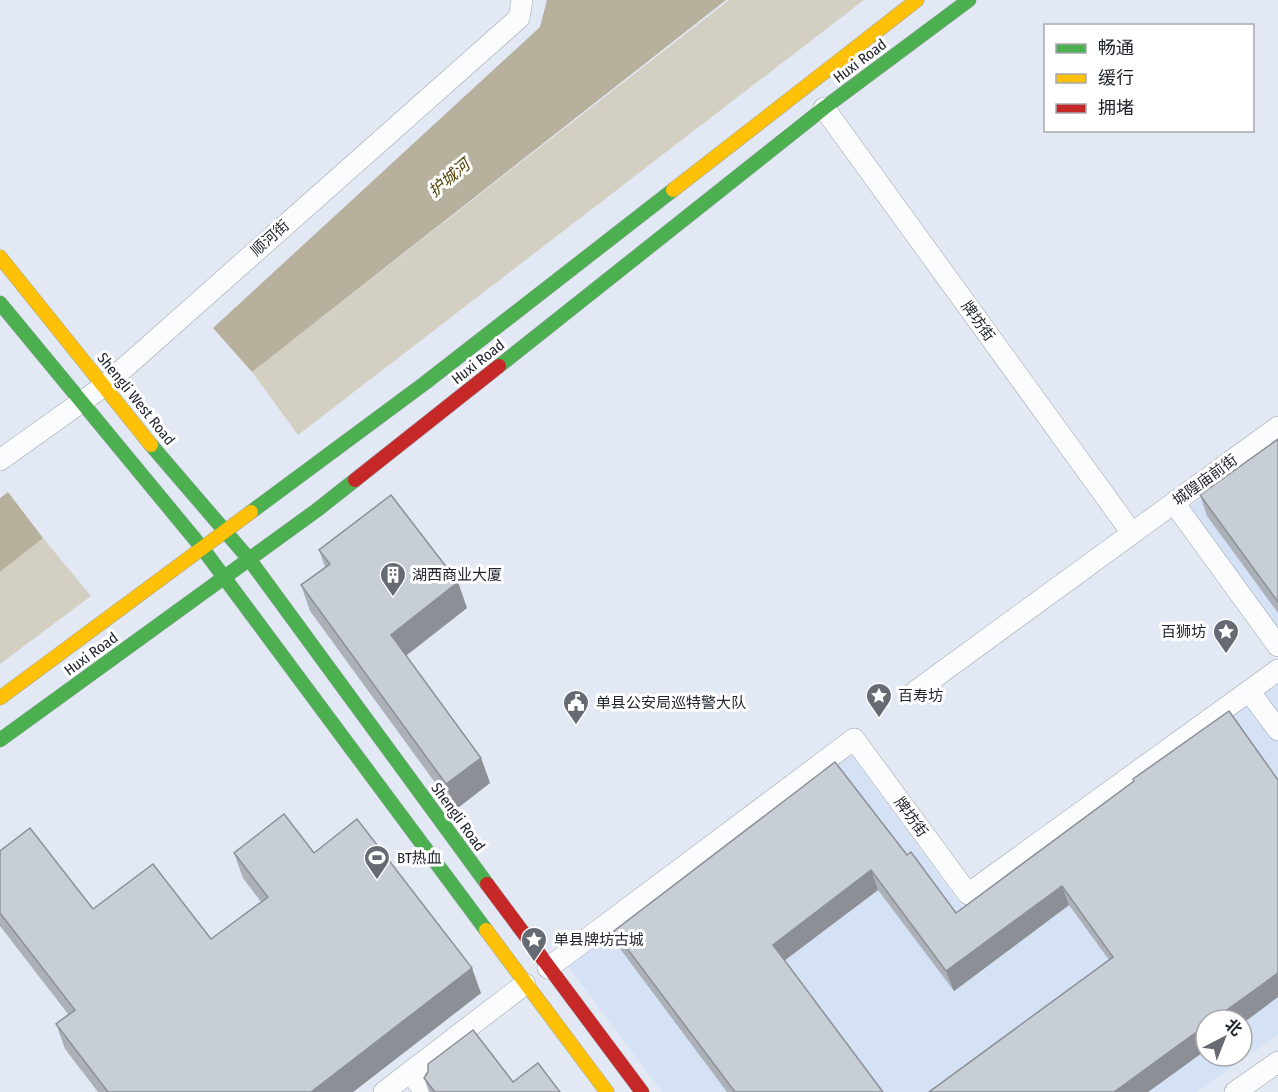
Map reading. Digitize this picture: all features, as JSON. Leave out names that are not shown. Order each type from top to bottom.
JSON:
[{"type":"main road","name":"Huxi Road","points":[[0,698],[425,383],[917,0]]},
{"type":"main road","name":"Huxi Road","points":[[0,740],[317,510],[824,108],[969,0]]},
{"type":"main road","name":"Shengli West Road","points":[[0,257],[104,386],[249,559]]},
{"type":"main road","points":[[0,303],[203,549],[606,1092]]},
{"type":"main road","name":"Shengli Road","points":[[249,559],[548,968],[642,1092]]},
{"type":"street","name":"顺河街","points":[[0,460],[104,386],[519,18],[522,0]]},
{"type":"street","name":"牌坊街","points":[[824,108],[1132,533]]},
{"type":"street","name":"城隍庙前街","points":[[916,691],[1278,427]]},
{"type":"street","points":[[1174,502],[1278,646]]},
{"type":"street","name":"牌坊街","points":[[548,968],[854,739],[968,894],[1278,670]]},
{"type":"street","points":[[1249,691],[1278,730]]},
{"type":"street","points":[[384,1092],[525,984]]},
{"type":"street","points":[[1235,1092],[1278,1062]]},
{"type":"street","points":[[410,1072],[425,1092]]},
{"type":"shaded area","points":[[729,0],[864,0],[298,435],[252,372]]},
{"type":"shaded area","points":[[1278,445],[1278,632],[1188,508]]},
{"type":"shaded area","points":[[43,538],[91,596],[0,664],[0,572]]},
{"type":"shaded area","points":[[1278,682],[1278,1035],[1254,1052],[1254,1008],[1194,1008],[1194,1068],[1231,1068],[1196,1092],[662,1092],[567,965],[850,753],[963,908]]},
{"type":"water","name":"护城河","points":[[547,0],[726,0],[252,372],[213,328],[540,27]]},
{"type":"water","points":[[8,492],[43,538],[0,572],[0,498]]},
{"type":"building","points":[[1278,439],[1278,602],[1200,495]]},
{"type":"building","points":[[391,495],[458,582],[391,635],[481,758],[446,784],[301,585],[330,564],[319,550]]},
{"type":"building","points":[[1229,711],[1278,780],[1278,973],[1230,1008],[1194,1008],[1194,1034],[1114,1092],[929,1092],[1113,957],[1062,886],[946,971],[871,870],[773,945],[883,1092],[735,1092],[614,931],[835,762],[907,855],[911,852],[956,913],[1134,781],[1133,779]]},
{"type":"building","points":[[284,814],[314,853],[357,819],[472,968],[311,1092],[108,1092],[56,1024],[75,1010],[0,913],[0,851],[30,828],[93,909],[153,864],[211,939],[268,897],[234,853]]},
{"type":"building","points":[[473,1030],[513,1082],[538,1063],[560,1092],[435,1092],[424,1078],[428,1072],[428,1064]]},
{"type":"traffic: fast","points":[[499,366],[824,108],[969,0]]},
{"type":"traffic: fast","points":[[251,512],[425,383],[673,190]]},
{"type":"traffic: fast","points":[[0,303],[203,549],[486,930]]},
{"type":"traffic: fast","points":[[151,445],[249,559],[487,884]]},
{"type":"traffic: fast","points":[[0,740],[355,480]]},
{"type":"traffic: slow","points":[[673,190],[917,0]]},
{"type":"traffic: slow","points":[[0,257],[151,445]]},
{"type":"traffic: slow","points":[[0,698],[251,512]]},
{"type":"traffic: slow","points":[[486,930],[607,1092]]},
{"type":"traffic: jam","points":[[355,480],[499,366]]},
{"type":"traffic: jam","points":[[487,884],[642,1092]]},
{"type":"place","name":"湖西商业大厦","points":[[393,598]]},
{"type":"place","name":"百狮坊","points":[[1226,655]]},
{"type":"place","name":"百寿坊","points":[[879,719]]},
{"type":"place","name":"单县公安局巡特警大队","points":[[576,726]]},
{"type":"place","name":"BT热血","points":[[377,881]]},
{"type":"place","name":"单县牌坊古城","points":[[534,963]]}]
